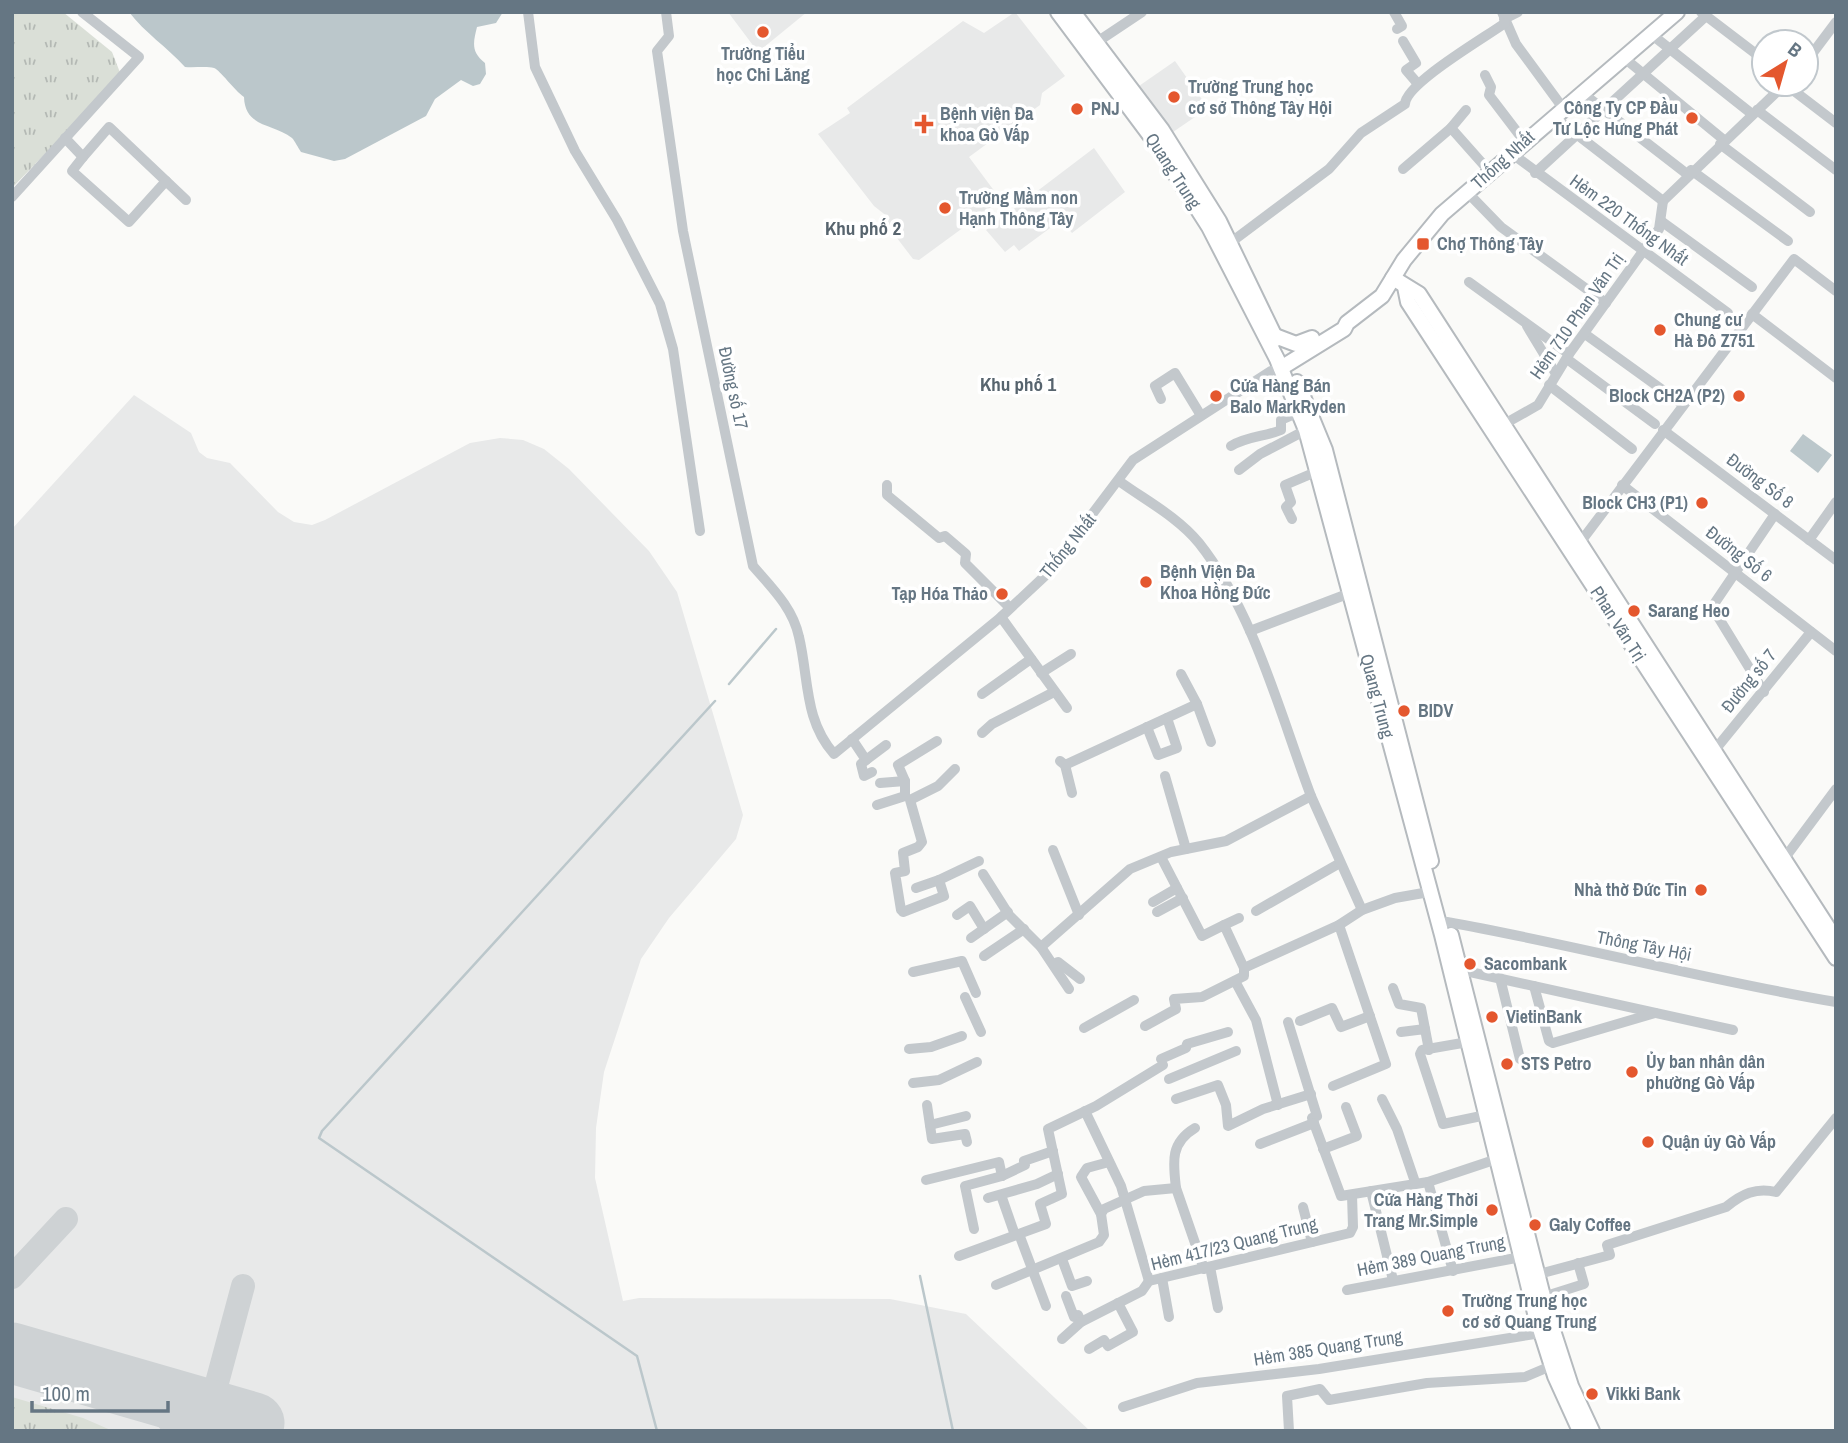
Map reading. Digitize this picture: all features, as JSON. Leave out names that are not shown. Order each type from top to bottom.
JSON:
[{"type":"main road","name":"Quang Trung","points":[[1058,12],[1092,45]]},
{"type":"main road","name":"Quang Trung","points":[[1073,12],[1092,45],[1138,108],[1209,227],[1325,450],[1356,591],[1429,891],[1461,970],[1503,1157],[1521,1257],[1541,1334],[1592,1431]]},
{"type":"main road","name":"Thống Nhất","points":[[1281,363],[1344,329],[1347,323],[1378,301],[1399,282],[1425,232],[1524,141],[1677,12]]},
{"type":"main road","name":"Quang Trung","points":[[1138,108],[1174,148],[1230,243],[1275,336],[1281,363],[1306,429],[1356,591],[1443,922],[1486,1115],[1503,1157],[1538,1274],[1557,1364],[1580,1431]]},
{"type":"main road","name":"Phan Văn Trị","points":[[1399,282],[1408,302],[1498,428],[1741,803],[1836,958]]},
{"type":"main road","name":"Thống Nhất","points":[[1281,363],[1312,338],[1339,323],[1347,323]]},
{"type":"main road","points":[[1275,336],[1296,344],[1312,338]]},
{"type":"main road","name":"Phan Văn Trị","points":[[1576,548],[1714,751],[1741,803],[1784,859],[1836,940]]},
{"type":"street","points":[[12,197],[139,57],[82,12]]},
{"type":"street","points":[[528,12],[535,67],[575,151],[617,220],[660,304],[673,349],[700,531]]},
{"type":"street","name":"Đường số 17","points":[[666,12],[669,36],[657,51],[682,231],[753,566],[787,604],[799,636],[811,716],[821,740],[834,754]]},
{"type":"street","points":[[1092,45],[1142,12]]},
{"type":"street","points":[[1394,12],[1402,26],[1396,29]]},
{"type":"street","points":[[1230,243],[1329,169],[1361,133],[1405,104],[1405,97],[1418,84],[1504,18],[1518,12]]},
{"type":"street","points":[[1831,12],[1836,16]]},
{"type":"street","points":[[1535,173],[1643,77],[1704,14],[1750,49]]},
{"type":"street","points":[[1504,18],[1558,112],[1577,136],[1663,201],[1689,172],[1770,98]]},
{"type":"street","points":[[1820,43],[1836,22]]},
{"type":"street","points":[[1651,34],[1836,170]]},
{"type":"street","points":[[1403,41],[1416,62],[1406,70],[1418,84]]},
{"type":"street","points":[[1623,57],[1643,77],[1810,212]]},
{"type":"street","points":[[1485,75],[1491,87],[1489,95],[1524,141]]},
{"type":"street","points":[[1581,92],[1788,241]]},
{"type":"street","points":[[1803,98],[1836,123]]},
{"type":"street","points":[[1403,169],[1451,128],[1465,110]]},
{"type":"street","points":[[166,181],[129,222],[72,170],[109,127],[166,181],[186,200]]},
{"type":"street","points":[[1451,128],[1490,172]]},
{"type":"street","points":[[65,138],[83,157]]},
{"type":"street","name":"Hẻm 220 Thống Nhất","points":[[1511,153],[1728,313]]},
{"type":"street","points":[[1467,192],[1501,227],[1606,303]]},
{"type":"street","name":"Hẻm 710 Phan Văn Trị","points":[[1498,428],[1538,405],[1556,374],[1643,251],[1661,221],[1663,201]]},
{"type":"street","points":[[1661,221],[1752,287]]},
{"type":"street","points":[[1576,548],[1622,485],[1659,427],[1682,404],[1794,259],[1836,291]]},
{"type":"street","name":"Đường Số 8","points":[[1469,282],[1524,321],[1836,560]]},
{"type":"street","points":[[1752,314],[1836,378]]},
{"type":"street","points":[[1524,321],[1556,374]]},
{"type":"street","points":[[1585,334],[1682,404]]},
{"type":"street","name":"Thống Nhất","points":[[834,754],[1006,613],[1058,563],[1133,460],[1281,363]]},
{"type":"street","points":[[1161,399],[1155,386],[1175,373],[1200,414]]},
{"type":"street","points":[[1549,385],[1632,449]]},
{"type":"street","points":[[1231,446],[1244,439],[1262,438],[1281,430],[1281,420],[1299,412]]},
{"type":"street","points":[[1239,470],[1260,454],[1306,429]]},
{"type":"street","points":[[1292,519],[1286,507],[1291,502],[1285,485],[1318,471]]},
{"type":"street","points":[[1119,481],[1183,527],[1198,542],[1216,569],[1250,631],[1311,796],[1362,910]]},
{"type":"street","points":[[887,485],[887,495],[939,538],[945,536],[966,554],[965,563],[1006,613],[1031,659],[1067,708]]},
{"type":"street","name":"Đường Số 6","points":[[1622,485],[1836,651]]},
{"type":"street","points":[[1809,540],[1836,502]]},
{"type":"street","name":"Đường số 7","points":[[1764,692],[1712,607],[1775,514]]},
{"type":"street","points":[[1250,631],[1356,591]]},
{"type":"street","name":"Đường số 7","points":[[1714,751],[1811,632]]},
{"type":"street","points":[[1041,673],[1071,654]]},
{"type":"street","points":[[982,694],[1031,659]]},
{"type":"street","points":[[1181,674],[1197,704],[1211,742]]},
{"type":"street","points":[[982,733],[992,724],[1054,692]]},
{"type":"street","points":[[1072,793],[1062,763],[1197,704]]},
{"type":"street","points":[[1147,727],[1158,755],[1177,748],[1167,718]]},
{"type":"street","points":[[852,739],[866,760]]},
{"type":"street","points":[[877,805],[905,796],[905,781],[898,765],[937,741]]},
{"type":"street","points":[[872,772],[864,776],[861,764],[886,745]]},
{"type":"street","points":[[939,880],[944,896],[902,911],[895,873],[905,871],[903,853],[918,848],[922,842],[910,800],[938,786],[955,769]]},
{"type":"street","points":[[1165,776],[1186,849]]},
{"type":"street","points":[[880,783],[905,781]]},
{"type":"street","points":[[1784,859],[1835,792]]},
{"type":"street","points":[[1041,947],[1130,869],[1186,849],[1226,841],[1311,796]]},
{"type":"street","points":[[1053,850],[1079,915]]},
{"type":"street","points":[[1161,857],[1202,936],[1239,918]]},
{"type":"street","points":[[916,888],[979,861]]},
{"type":"street","points":[[1256,911],[1340,863]]},
{"type":"street","points":[[983,874],[1008,912],[1054,964],[1069,989]]},
{"type":"street","points":[[1244,968],[1339,925],[1362,910],[1395,898],[1429,891]]},
{"type":"street","points":[[1155,907],[1180,893]]},
{"type":"street","points":[[957,915],[970,906],[984,929]]},
{"type":"street","points":[[971,938],[1008,912]]},
{"type":"street","name":"Thông Tây Hội","points":[[1443,922],[1601,956],[1658,964],[1766,990],[1836,1002]]},
{"type":"street","points":[[1145,1026],[1176,1009],[1174,999],[1202,997],[1244,976],[1244,968],[1224,925]]},
{"type":"street","points":[[1333,1086],[1386,1064],[1339,925]]},
{"type":"street","points":[[984,956],[1024,929]]},
{"type":"street","points":[[913,972],[962,961],[981,1032]]},
{"type":"street","points":[[1054,964],[1058,962],[1080,979]]},
{"type":"street","points":[[1461,970],[1733,1030]]},
{"type":"street","points":[[1500,978],[1520,1059]]},
{"type":"street","points":[[1235,981],[1256,1020],[1278,1105]]},
{"type":"street","points":[[1534,986],[1549,1041],[1553,1043],[1656,1013]]},
{"type":"street","points":[[1393,988],[1399,1004],[1421,1007],[1429,1050]]},
{"type":"street","points":[[1084,1028],[1134,1000]]},
{"type":"street","points":[[1370,1016],[1341,1027],[1332,1008],[1294,1021],[1317,1116],[1312,1118],[1346,1195],[1428,1182],[1503,1157]]},
{"type":"street","points":[[1401,1031],[1425,1029]]},
{"type":"street","points":[[1048,1129],[1085,1111],[1186,1048],[1187,1044],[1228,1032]]},
{"type":"street","points":[[909,1049],[931,1047],[962,1036]]},
{"type":"street","points":[[1468,1042],[1420,1054],[1443,1124],[1486,1115]]},
{"type":"street","points":[[1169,1079],[1236,1051]]},
{"type":"street","points":[[913,1083],[939,1080],[977,1062]]},
{"type":"street","points":[[1176,1100],[1218,1085],[1226,1105],[1228,1126],[1311,1094]]},
{"type":"street","points":[[1382,1099],[1397,1129],[1415,1182]]},
{"type":"street","points":[[927,1105],[932,1139],[965,1134],[967,1142]]},
{"type":"street","points":[[1324,1149],[1357,1136],[1346,1107]]},
{"type":"street","points":[[1085,1111],[1125,1201],[1149,1281]]},
{"type":"street","points":[[930,1125],[966,1115]]},
{"type":"street","points":[[1042,1118],[1048,1129],[1062,1194]]},
{"type":"street","points":[[1538,1274],[1610,1255],[1607,1245],[1726,1207],[1740,1195],[1756,1190],[1776,1192],[1836,1118]]},
{"type":"street","points":[[1260,1144],[1314,1123]]},
{"type":"street","points":[[1195,1128],[1184,1135],[1176,1146],[1172,1160],[1180,1202],[1207,1268],[1217,1308]]},
{"type":"street","points":[[974,1229],[965,1186],[1002,1176],[1025,1165],[1024,1161],[1053,1152]]},
{"type":"street","points":[[926,1180],[999,1162],[1002,1176]]},
{"type":"street","points":[[996,1286],[1098,1242],[1104,1235],[1105,1225],[1081,1177],[1087,1168],[1109,1162]]},
{"type":"street","points":[[988,1198],[1058,1174]]},
{"type":"street","points":[[1428,1182],[1452,1271]]},
{"type":"street","points":[[959,1256],[1046,1224],[1040,1204],[1084,1184]]},
{"type":"street","points":[[1101,1214],[1104,1209],[1144,1191],[1176,1188]]},
{"type":"street","points":[[1371,1191],[1394,1280]]},
{"type":"street","points":[[1002,1195],[1046,1306]]},
{"type":"street","name":"Hẻm 417/23 Quang Trung","points":[[1062,1339],[1081,1322],[1142,1291],[1149,1281],[1353,1231],[1346,1195]]},
{"type":"street","points":[[1303,1207],[1312,1242]]},
{"type":"street","name":"Hẻm 389 Quang Trung","points":[[1347,1290],[1521,1257]]},
{"type":"street","points":[[1062,1259],[1072,1286],[1087,1281]]},
{"type":"street","points":[[1543,1297],[1584,1284],[1578,1263]]},
{"type":"street","points":[[1162,1278],[1169,1317]]},
{"type":"street","points":[[1066,1296],[1074,1317],[1078,1315],[1081,1322]]},
{"type":"street","points":[[1089,1349],[1104,1340],[1108,1346],[1133,1332],[1118,1303]]},
{"type":"street","name":"Hẻm 385 Quang Trung","points":[[1123,1406],[1196,1383],[1319,1368],[1541,1334]]},
{"type":"street","points":[[1289,1431],[1287,1396],[1296,1392],[1320,1389],[1329,1400],[1427,1383],[1525,1377],[1557,1364]]},
{"type":"shaded area","points":[[129,12],[503,12],[496,23],[477,27],[474,47],[485,63],[486,74],[480,84],[473,86],[461,80],[435,99],[426,116],[345,159],[334,161],[301,152],[292,138],[285,133],[255,120],[249,114],[244,97],[217,70],[208,67],[185,67]]},
{"type":"shaded area","name":"Trường Tiểu học Chi Lăng","points":[[728,12],[807,12],[758,52]]},
{"type":"shaded area","name":"Bệnh viện Đa khoa Gò Vấp","points":[[1015,12],[1065,76],[1042,93],[1040,105],[969,157],[1001,200],[919,260],[913,259],[884,221],[888,217],[874,206],[818,134],[850,113],[847,108],[963,21],[984,33]]},
{"type":"shaded area","name":"Trường Trung học cơ sở Thông Tây Hội","points":[[1175,61],[1208,108],[1173,132],[1139,86]]},
{"type":"shaded area","points":[[1094,148],[1125,192],[1072,233],[1061,220],[1019,251],[1014,245],[1005,252],[986,230]]},
{"type":"shaded area","points":[[134,395],[191,433],[199,452],[207,458],[230,463],[278,512],[294,522],[312,525],[325,520],[470,443],[500,438],[523,440],[544,449],[569,469],[649,551],[677,592],[743,815],[736,839],[669,918],[641,959],[604,1072],[596,1128],[595,1178],[623,1301],[639,1298],[890,1299],[966,1314],[1090,1431],[12,1431],[12,529]]},
{"type":"shaded area","points":[[1803,434],[1832,455],[1818,473],[1790,451]]},
{"type":"green space","points":[[12,12],[63,12],[112,52],[121,75],[12,188]]},
{"type":"green space","points":[[12,1397],[83,1418],[113,1431],[12,1431]]},
{"type":"waterway","points":[[729,684],[776,629]]},
{"type":"waterway","points":[[657,1431],[637,1356],[319,1138],[322,1131],[715,701]]},
{"type":"waterway","points":[[920,1276],[953,1431]]},
{"type":"taxiway","points":[[12,1277],[66,1219]]},
{"type":"taxiway","points":[[204,1431],[243,1286]]},
{"type":"taxiway","points":[[139,1390],[156,1404],[177,1431]]},
{"type":"runway","points":[[12,1353],[254,1423]]},
{"type":"place","name":"Trường Tiểu học Chi Lăng","points":[[763,32]]},
{"type":"place","name":"Trường Trung học cơ sở Thông Tây Hội","points":[[1174,97]]},
{"type":"place","name":"PNJ","points":[[1077,109]]},
{"type":"place","name":"Công Ty CP Đầu Tư Lộc Hưng Phát","points":[[1692,118]]},
{"type":"place","name":"Bệnh viện Đa khoa Gò Vấp","points":[[924,124]]},
{"type":"place","name":"Trường Mầm non Hạnh Thông Tây","points":[[945,208]]},
{"type":"place","name":"Chợ Thông Tây","points":[[1423,244]]},
{"type":"place","name":"Chung cư Hà Đô Z751","points":[[1660,330]]},
{"type":"place","name":"Cửa Hàng Bán Balo MarkRyden","points":[[1216,396]]},
{"type":"place","name":"Block CH2A (P2)","points":[[1739,396]]},
{"type":"place","name":"Block CH3 (P1)","points":[[1702,503]]},
{"type":"place","name":"Bệnh Viện Đa Khoa Hồng Đức","points":[[1146,582]]},
{"type":"place","name":"Tạp Hóa Thảo","points":[[1002,594]]},
{"type":"place","name":"Sarang Heo","points":[[1634,611]]},
{"type":"place","name":"BIDV","points":[[1404,711]]},
{"type":"place","name":"Nhà thờ Đức Tin","points":[[1701,890]]},
{"type":"place","name":"Sacombank","points":[[1470,964]]},
{"type":"place","name":"VietinBank","points":[[1492,1017]]},
{"type":"place","name":"STS Petro","points":[[1507,1064]]},
{"type":"place","name":"Ủy ban nhân dân phường Gò Vấp","points":[[1632,1072]]},
{"type":"place","name":"Quận ủy Gò Vấp","points":[[1648,1142]]},
{"type":"place","name":"Cửa Hàng Thời Trang Mr.Simple","points":[[1492,1210]]},
{"type":"place","name":"Galy Coffee","points":[[1535,1225]]},
{"type":"place","name":"Trường Trung học cơ sở Quang Trung","points":[[1448,1311]]},
{"type":"place","name":"Vikki Bank","points":[[1592,1394]]},
{"type":"district","name":"Khu phố 2","points":[[863,228]]},
{"type":"district","name":"Khu phố 1","points":[[1018,384]]}]
